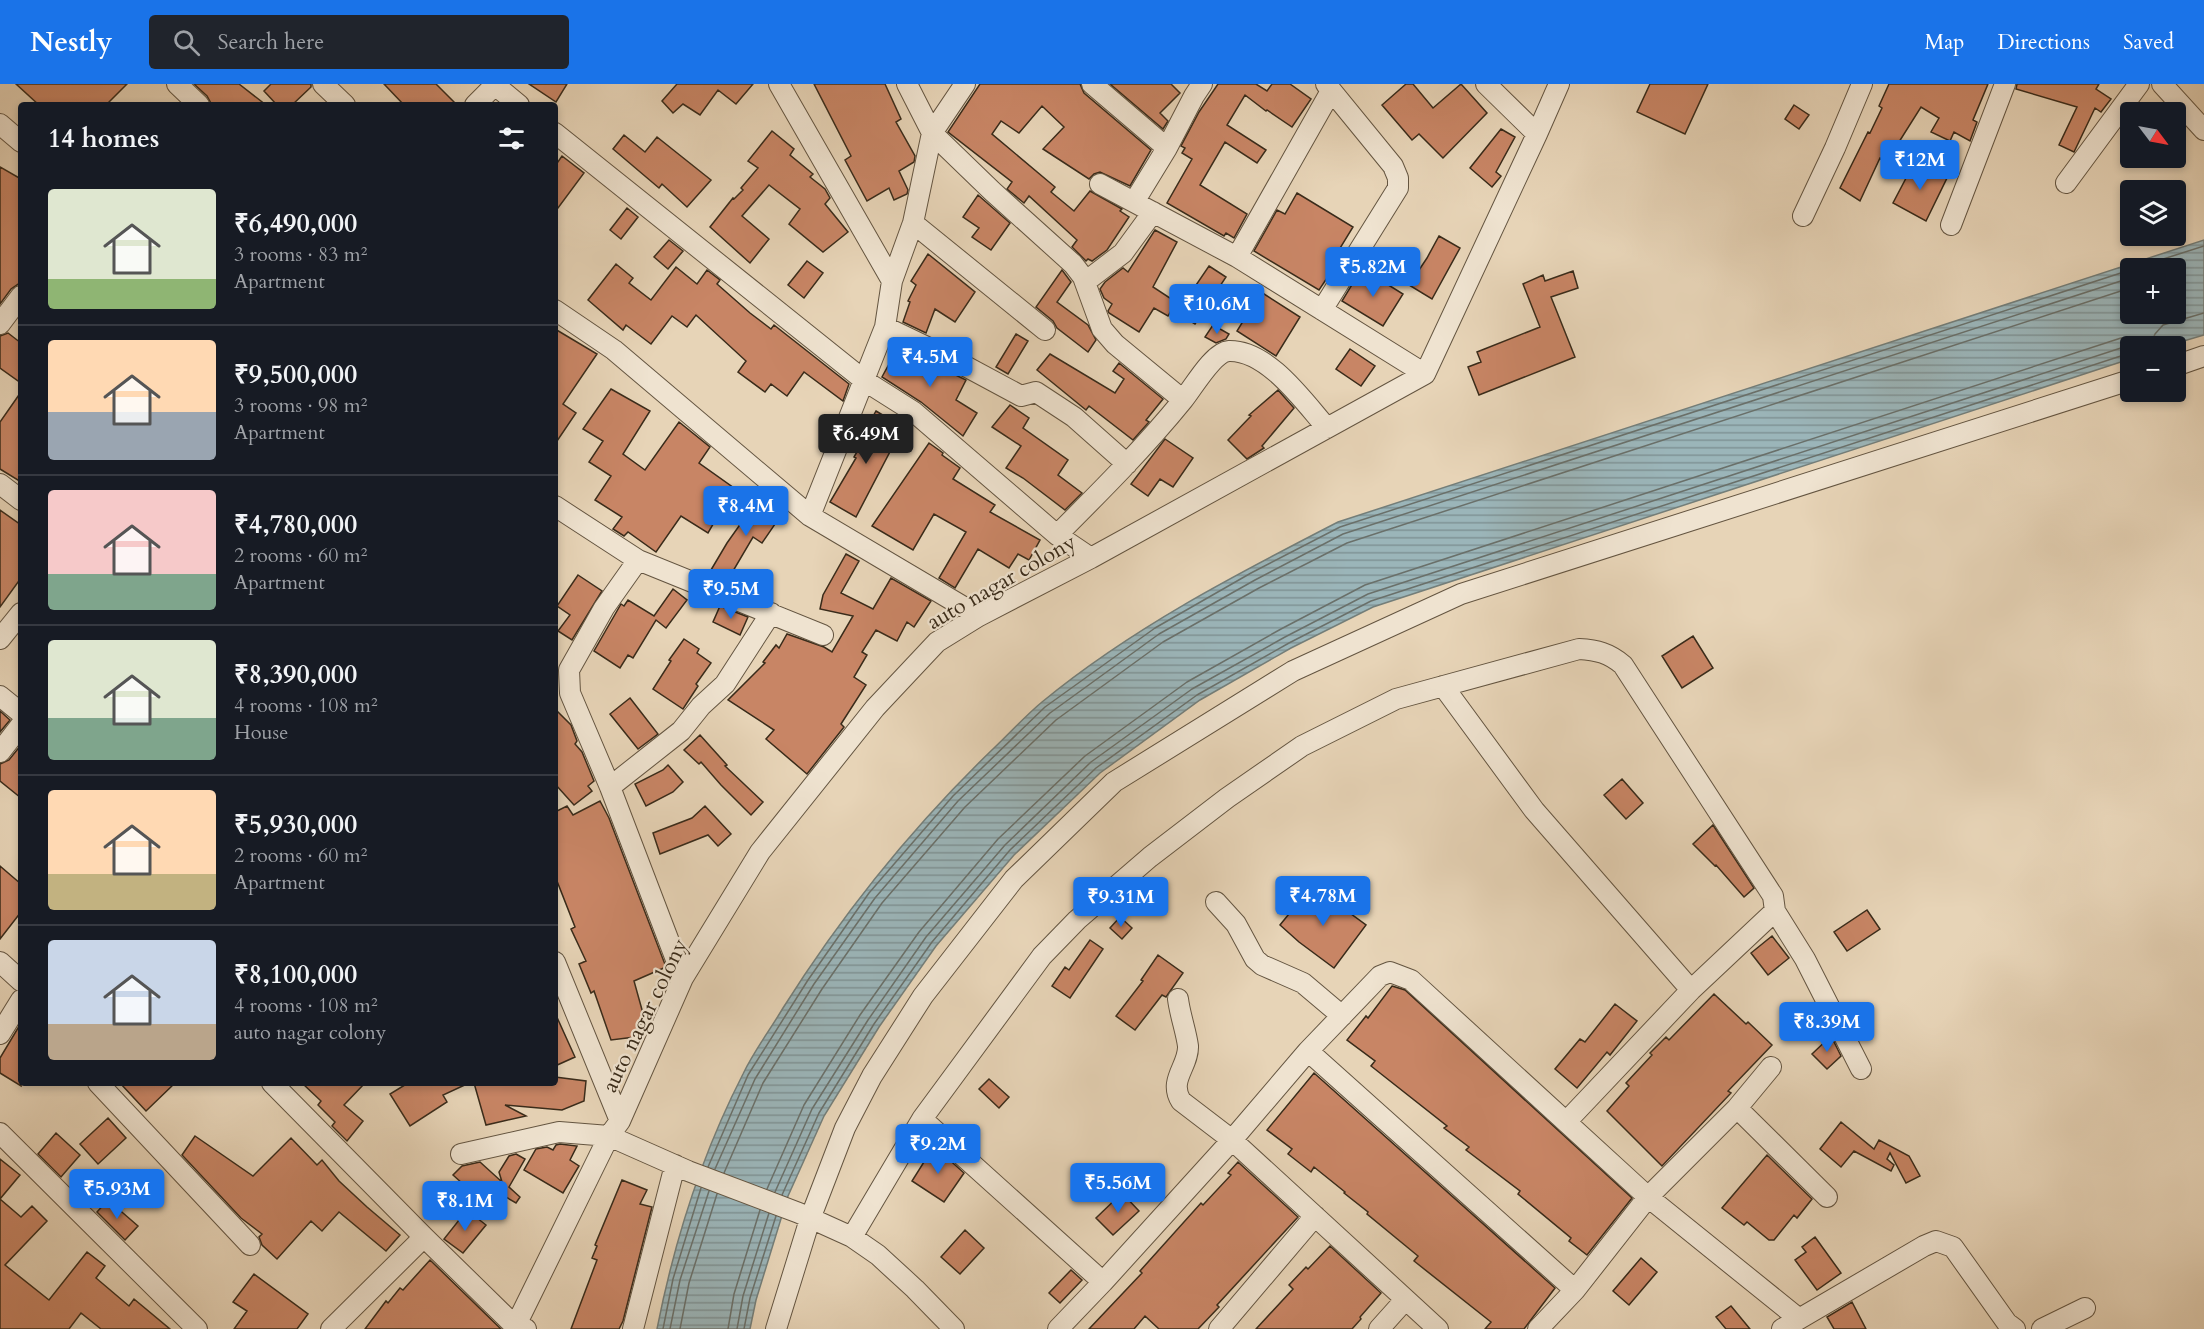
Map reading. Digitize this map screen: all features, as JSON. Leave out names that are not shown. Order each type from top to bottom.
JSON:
[{"type":"street","points":[[177,84],[197,102]]},
{"type":"street","points":[[779,84],[892,281]]},
{"type":"street","points":[[907,84],[932,133],[1073,264],[1085,282],[1102,329],[1115,344],[1183,400]]},
{"type":"street","points":[[810,516],[885,327],[892,281],[913,223],[932,133],[964,84]]},
{"type":"street","points":[[1092,84],[1167,148]]},
{"type":"street","points":[[1486,84],[1537,134]]},
{"type":"street","points":[[1100,184],[1237,257],[1425,374],[1559,84]]},
{"type":"street","points":[[1803,216],[1862,84]]},
{"type":"street","points":[[1952,225],[2005,84]]},
{"type":"street","points":[[2066,183],[2139,84]]},
{"type":"street","points":[[2162,84],[2204,130]]},
{"type":"street","points":[[326,85],[342,102]]},
{"type":"street","points":[[479,102],[495,85],[515,102]]},
{"type":"street","points":[[1237,257],[1329,87],[1393,166],[1398,178],[1398,188],[1322,310]]},
{"type":"street","points":[[1134,202],[1167,148],[1193,88]]},
{"type":"street","points":[[558,136],[865,381],[914,412],[1058,535],[1091,558]]},
{"type":"street","points":[[1085,282],[1123,253],[1153,212]]},
{"type":"street","points":[[913,223],[1045,330]]},
{"type":"street","points":[[10,320],[18,303]]},
{"type":"street","points":[[558,312],[614,350],[810,516],[979,616]]},
{"type":"street","points":[[885,327],[1021,396],[1036,392],[1074,417],[1127,464]]},
{"type":"street","points":[[1058,535],[1127,464],[1183,400],[1216,356],[1226,351],[1252,356],[1278,374],[1327,428]]},
{"type":"street","points":[[2186,362],[2204,356]]},
{"type":"street","name":"auto nagar colony","points":[[518,1328],[683,978],[760,852],[868,717],[937,642],[979,616],[1091,558],[1425,374]]},
{"type":"street","points":[[776,1329],[804,1216],[872,1076],[923,996],[1014,879],[1114,782],[1293,671],[1461,594],[2120,383]]},
{"type":"street","points":[[0,484],[18,498]]},
{"type":"street","points":[[558,508],[638,560],[823,635]]},
{"type":"street","points":[[638,560],[604,608],[569,670],[570,693],[610,787],[683,978]]},
{"type":"street","points":[[610,787],[681,731],[701,706],[725,684],[771,613]]},
{"type":"street","points":[[0,639],[18,617]]},
{"type":"street","points":[[852,1237],[922,1119],[1042,956],[1077,920],[1150,857],[1227,798],[1302,746],[1396,699],[1579,649],[1598,650],[1612,656],[1623,665],[1773,896],[1775,911],[1805,959],[1861,1070]]},
{"type":"street","points":[[1443,686],[1534,810],[1691,990]]},
{"type":"street","points":[[0,696],[18,711]]},
{"type":"street","points":[[0,752],[18,729]]},
{"type":"street","points":[[1216,902],[1236,924],[1255,959],[1262,965],[1303,983],[1342,1016]]},
{"type":"street","points":[[1566,1122],[1691,990],[1775,911]]},
{"type":"street","points":[[0,962],[18,978]]},
{"type":"street","points":[[1058,1329],[1232,1140],[1308,1051],[1380,976],[1390,972],[1401,974],[1411,980],[1648,1197],[1798,1318]]},
{"type":"street","points":[[559,983],[614,1128]]},
{"type":"street","points":[[1178,999],[1188,1046],[1187,1055],[1176,1083],[1177,1094],[1181,1101],[1232,1140],[1438,1329]]},
{"type":"street","points":[[0,1034],[18,1005]]},
{"type":"street","points":[[1308,1051],[1575,1290]]},
{"type":"street","points":[[1538,1329],[1575,1290],[1648,1197],[1737,1108],[1771,1068]]},
{"type":"street","points":[[101,1086],[250,1245]]},
{"type":"street","points":[[275,1086],[423,1237],[518,1328]]},
{"type":"street","points":[[1737,1108],[1827,1197]]},
{"type":"street","points":[[922,1119],[1103,1282]]},
{"type":"street","points":[[461,1154],[559,1132],[614,1128],[682,1168],[852,1237],[878,1255],[954,1329]]},
{"type":"street","points":[[0,1133],[197,1329]]},
{"type":"street","points":[[633,1329],[682,1168]]},
{"type":"street","points":[[1219,1329],[1315,1216]]},
{"type":"street","points":[[331,1329],[423,1237]]},
{"type":"street","points":[[1782,1329],[1924,1245],[1936,1241],[1953,1247],[2007,1323],[2015,1329]]},
{"type":"street","points":[[1379,1329],[1405,1300]]},
{"type":"street","points":[[2042,1329],[2085,1308]]},
{"type":"water","points":[[2204,240],[2204,335],[2186,340],[2186,336],[2120,336],[2120,362],[1373,607],[1291,648],[1200,700],[1100,773],[1014,855],[936,946],[879,1027],[824,1116],[788,1196],[756,1300],[750,1329],[657,1329],[672,1264],[691,1199],[728,1104],[747,1065],[783,1008],[855,905],[907,839],[935,808],[1042,702],[1112,650],[1185,604],[1338,522],[2120,267],[2120,324],[2186,324],[2186,258],[2149,258]]},
{"type":"building","points":[[16,84],[127,84],[109,102],[36,102]]},
{"type":"building","points":[[194,84],[239,84],[262,102],[210,102]]},
{"type":"building","points":[[271,84],[311,84],[311,87],[295,102],[274,102],[264,91]]},
{"type":"building","points":[[384,84],[436,84],[454,102],[401,102]]},
{"type":"building","points":[[529,84],[567,84],[556,102]]},
{"type":"building","points":[[677,84],[753,84],[736,104],[718,90],[700,115],[683,104],[673,113],[662,101]]},
{"type":"building","points":[[814,84],[885,84],[901,119],[896,122],[915,156],[914,162],[899,171],[908,190],[907,194],[894,200],[889,188],[867,201],[845,160],[851,156]]},
{"type":"building","points":[[980,84],[1080,84],[1084,93],[1151,150],[1130,186],[1100,172],[1089,179],[1043,149],[1064,127],[1042,106],[1019,133],[1001,121],[992,134],[1055,187],[1051,192],[1074,211],[1090,191],[1122,209],[1120,211],[1129,217],[1107,250],[1092,261],[1088,259],[1086,261],[1072,247],[1077,240],[1029,196],[1024,203],[1007,189],[1012,182],[948,132]]},
{"type":"building","points":[[1110,84],[1171,84],[1180,93],[1160,113],[1168,121],[1163,129]]},
{"type":"building","points":[[1218,84],[1256,84],[1267,91],[1272,84],[1290,84],[1311,99],[1292,127],[1245,95],[1227,125],[1266,150],[1257,163],[1225,142],[1200,185],[1247,214],[1234,238],[1226,233],[1224,236],[1167,203],[1192,159],[1182,153],[1185,148],[1181,146],[1199,112]]},
{"type":"building","points":[[1406,84],[1413,84],[1433,108],[1461,84],[1487,113],[1443,158],[1419,134],[1412,140],[1382,105]]},
{"type":"building","points":[[1650,84],[1708,84],[1685,134],[1637,112]]},
{"type":"building","points":[[1889,84],[1988,84],[1973,120],[1977,122],[1970,141],[1954,132],[1950,141],[1931,132],[1939,118],[1921,107],[1887,161],[1880,158],[1860,201],[1840,188],[1882,108],[1879,106]]},
{"type":"building","points":[[2017,84],[2099,84],[2096,89],[2111,99],[2101,112],[2095,108],[2074,152],[2059,145],[2077,107],[2016,89]]},
{"type":"building","points":[[1794,105],[1809,115],[1799,129],[1785,119]]},
{"type":"building","points":[[1501,129],[1515,137],[1496,172],[1501,176],[1492,187],[1470,168]]},
{"type":"building","points":[[772,131],[794,149],[790,155],[813,174],[810,177],[825,189],[830,198],[825,204],[848,232],[823,252],[789,224],[800,209],[769,185],[742,216],[769,239],[750,263],[710,227],[733,198],[743,190],[741,188],[758,168],[748,161]]},
{"type":"building","points":[[624,135],[645,152],[657,137],[711,180],[687,207],[662,184],[659,188],[613,149]]},
{"type":"building","points":[[562,156],[584,173],[558,208],[558,162]]},
{"type":"building","points":[[1914,163],[1947,178],[1926,221],[1893,203]]},
{"type":"building","points":[[0,167],[18,177],[18,284],[11,289],[0,304]]},
{"type":"building","points":[[1297,193],[1353,227],[1334,258],[1339,260],[1319,290],[1254,251],[1277,210],[1285,214]]},
{"type":"building","points":[[978,195],[1010,223],[991,250],[972,237],[979,228],[963,217]]},
{"type":"building","points":[[627,208],[638,217],[621,239],[610,230]]},
{"type":"building","points":[[1155,230],[1177,242],[1153,287],[1176,302],[1168,316],[1154,308],[1139,332],[1109,313],[1112,304],[1104,298],[1100,289],[1123,268],[1128,272]]},
{"type":"building","points":[[1439,236],[1460,248],[1432,299],[1409,285]]},
{"type":"building","points":[[669,240],[683,251],[668,269],[654,257]]},
{"type":"building","points":[[928,254],[975,292],[955,322],[935,309],[926,333],[903,322],[910,302],[908,301],[916,285],[911,281]]},
{"type":"building","points":[[807,261],[823,273],[804,298],[788,285]]},
{"type":"building","points":[[616,264],[633,278],[629,283],[651,300],[676,267],[697,284],[707,270],[720,280],[717,284],[750,313],[771,329],[774,325],[849,384],[843,401],[804,372],[787,396],[771,384],[765,392],[738,372],[746,361],[696,315],[687,327],[672,316],[651,344],[626,325],[623,330],[588,300]]},
{"type":"building","points":[[1209,266],[1226,277],[1195,324],[1177,313]]},
{"type":"building","points":[[1062,270],[1071,282],[1057,302],[1088,325],[1096,340],[1088,352],[1057,328],[1053,321],[1036,307]]},
{"type":"building","points":[[1366,271],[1403,294],[1383,326],[1342,301],[1359,273],[1363,276]]},
{"type":"building","points":[[1573,271],[1578,288],[1551,297],[1575,357],[1479,395],[1468,367],[1481,362],[1477,352],[1540,327],[1523,284],[1543,275],[1545,281]]},
{"type":"building","points":[[1261,292],[1300,317],[1276,356],[1237,331]]},
{"type":"building","points":[[1213,325],[1229,334],[1226,339],[1216,343],[1205,337]]},
{"type":"building","points":[[558,331],[597,354],[563,404],[576,413],[558,440]]},
{"type":"building","points":[[8,333],[18,341],[18,381],[0,368],[0,336]]},
{"type":"building","points":[[1016,334],[1028,341],[1008,374],[996,367]]},
{"type":"building","points":[[894,345],[966,380],[956,400],[977,413],[963,436],[921,402],[882,377],[895,353],[891,352]]},
{"type":"building","points":[[1350,349],[1375,366],[1361,386],[1336,369]]},
{"type":"building","points":[[1050,354],[1115,393],[1124,379],[1113,371],[1119,363],[1163,399],[1146,420],[1149,422],[1133,440],[1089,406],[1086,410],[1037,370]]},
{"type":"building","points":[[611,389],[650,411],[623,454],[645,470],[679,422],[710,447],[699,463],[734,488],[708,533],[681,516],[656,552],[628,532],[624,536],[613,529],[622,517],[595,500],[611,476],[589,462],[603,441],[583,429]]},
{"type":"building","points":[[1278,390],[1294,408],[1262,446],[1264,448],[1247,459],[1228,440],[1251,416],[1249,415]]},
{"type":"building","points":[[18,396],[18,480],[0,469],[0,422]]},
{"type":"building","points":[[1010,405],[1029,418],[1023,428],[1068,460],[1058,475],[1082,493],[1065,510],[1006,468],[1021,446],[992,427]]},
{"type":"building","points":[[876,411],[896,423],[887,438],[895,442],[856,517],[830,502],[856,458],[854,457],[861,445],[858,443]]},
{"type":"building","points":[[1165,439],[1193,458],[1173,487],[1160,479],[1148,496],[1131,484]]},
{"type":"building","points":[[929,443],[960,468],[953,479],[995,505],[990,512],[1040,540],[1029,560],[1018,554],[1009,568],[978,549],[955,588],[939,578],[966,532],[934,514],[913,550],[872,526]]},
{"type":"building","points":[[761,495],[784,511],[762,543],[753,537],[726,583],[708,575],[727,543]]},
{"type":"building","points":[[0,510],[18,523],[18,582],[0,607]]},
{"type":"building","points":[[846,554],[859,561],[841,593],[873,609],[891,578],[931,601],[914,627],[907,622],[897,641],[876,630],[862,652],[867,655],[854,677],[866,685],[841,724],[844,727],[807,774],[766,739],[774,730],[728,700],[765,663],[763,662],[776,645],[779,648],[787,634],[832,652],[853,616],[820,609],[823,595]]},
{"type":"building","points":[[578,575],[602,591],[572,640],[558,631],[570,615],[558,605]]},
{"type":"building","points":[[673,589],[687,600],[666,628],[656,620],[633,658],[628,655],[620,668],[594,651],[621,604],[624,606],[628,600],[654,616]]},
{"type":"building","points":[[720,606],[748,617],[740,635],[713,622]]},
{"type":"building","points":[[1693,636],[1713,668],[1682,688],[1662,656]]},
{"type":"building","points":[[684,639],[699,649],[697,653],[711,663],[696,684],[698,686],[683,709],[653,689]]},
{"type":"building","points":[[630,698],[658,734],[638,749],[610,714]]},
{"type":"building","points":[[0,711],[10,720],[0,732]]},
{"type":"building","points":[[558,712],[571,725],[577,741],[575,744],[582,752],[594,781],[588,786],[592,791],[574,805],[558,787]]},
{"type":"building","points":[[700,735],[727,765],[725,766],[763,802],[751,815],[701,762],[699,764],[684,750]]},
{"type":"building","points":[[18,749],[18,796],[0,781],[0,764],[9,760]]},
{"type":"building","points":[[668,765],[683,782],[673,792],[646,806],[635,784],[663,770]]},
{"type":"building","points":[[1622,779],[1643,803],[1626,819],[1604,795]]},
{"type":"building","points":[[600,801],[609,818],[666,967],[634,981],[644,1017],[635,1037],[611,1040],[594,991],[591,993],[579,964],[586,961],[571,929],[575,927],[558,884],[558,810],[567,806],[573,815]]},
{"type":"building","points":[[705,806],[731,834],[718,846],[708,835],[660,854],[653,833],[692,818]]},
{"type":"building","points":[[1713,825],[1754,888],[1744,897],[1716,865],[1693,844]]},
{"type":"building","points":[[0,866],[18,881],[18,916],[0,939]]},
{"type":"building","points":[[1310,888],[1328,904],[1332,900],[1366,925],[1334,968],[1280,925]]},
{"type":"building","points":[[1867,910],[1880,929],[1847,951],[1834,932]]},
{"type":"building","points":[[1120,917],[1132,928],[1122,939],[1110,928]]},
{"type":"building","points":[[1772,936],[1789,958],[1768,975],[1751,953]]},
{"type":"building","points":[[1090,940],[1103,949],[1070,998],[1052,986],[1065,967],[1069,970]]},
{"type":"building","points":[[1158,955],[1183,973],[1166,997],[1162,995],[1135,1030],[1116,1016],[1143,981],[1141,980]]},
{"type":"building","points":[[1392,986],[1405,990],[1632,1198],[1587,1255],[1569,1241],[1571,1238],[1518,1194],[1520,1191],[1466,1150],[1469,1147],[1444,1128],[1447,1126],[1371,1066],[1375,1061],[1347,1040],[1366,1016],[1368,1018]]},
{"type":"building","points":[[1714,994],[1772,1045],[1728,1091],[1731,1093],[1662,1166],[1607,1111],[1629,1086],[1626,1083],[1652,1055],[1650,1053],[1666,1037],[1669,1040]]},
{"type":"building","points":[[1615,1004],[1637,1021],[1610,1055],[1607,1052],[1577,1088],[1555,1069],[1580,1039],[1585,1042]]},
{"type":"building","points":[[558,1020],[575,1057],[558,1065]]},
{"type":"building","points":[[18,1028],[18,1084],[0,1073],[0,1058]]},
{"type":"building","points":[[1831,1036],[1841,1056],[1827,1069],[1812,1054]]},
{"type":"building","points":[[1314,1073],[1555,1288],[1524,1329],[1485,1329],[1491,1322],[1414,1261],[1418,1256],[1367,1214],[1368,1212],[1345,1192],[1314,1167],[1311,1172],[1288,1154],[1292,1149],[1267,1130]]},
{"type":"building","points":[[558,1077],[586,1081],[584,1101],[562,1110],[505,1105],[526,1116],[486,1125],[475,1086],[558,1086]]},
{"type":"building","points":[[989,1079],[1009,1097],[999,1108],[979,1089]]},
{"type":"building","points":[[123,1086],[172,1086],[146,1111]]},
{"type":"building","points":[[305,1086],[362,1086],[344,1105],[363,1121],[347,1141],[332,1126],[335,1122],[318,1105],[321,1101]]},
{"type":"building","points":[[403,1086],[462,1086],[443,1095],[447,1102],[410,1126],[390,1094]]},
{"type":"building","points":[[108,1118],[126,1138],[98,1164],[80,1144]]},
{"type":"building","points":[[1841,1122],[1874,1149],[1879,1140],[1909,1156],[1920,1176],[1906,1183],[1890,1153],[1887,1159],[1894,1165],[1891,1171],[1854,1151],[1841,1167],[1820,1149]]},
{"type":"building","points":[[56,1133],[80,1155],[61,1177],[38,1154]]},
{"type":"building","points":[[195,1136],[253,1176],[291,1138],[317,1165],[322,1160],[339,1181],[400,1235],[386,1251],[339,1212],[322,1231],[311,1221],[277,1259],[262,1245],[259,1237],[262,1234],[241,1218],[182,1155]]},
{"type":"building","points":[[556,1145],[577,1146],[570,1160],[579,1166],[563,1193],[524,1170],[536,1149],[547,1147],[553,1150]]},
{"type":"building","points":[[934,1146],[964,1173],[944,1202],[912,1181]]},
{"type":"building","points":[[516,1154],[525,1159],[509,1187],[520,1197],[516,1203],[482,1183],[473,1193],[453,1175],[462,1166],[480,1162],[502,1182],[499,1172],[509,1156]]},
{"type":"building","points":[[1767,1155],[1812,1199],[1797,1218],[1794,1215],[1774,1240],[1769,1240],[1747,1222],[1744,1225],[1722,1208]]},
{"type":"building","points":[[0,1159],[20,1175],[0,1199]]},
{"type":"building","points":[[1238,1162],[1298,1217],[1217,1305],[1219,1307],[1198,1329],[1159,1329],[1145,1316],[1134,1329],[1089,1329],[1142,1273],[1140,1271],[1201,1203],[1203,1205],[1231,1175],[1228,1173]]},
{"type":"building","points":[[622,1180],[647,1190],[640,1204],[652,1207],[623,1321],[619,1329],[571,1329],[597,1260],[592,1258],[597,1246],[595,1245]]},
{"type":"building","points":[[1122,1193],[1139,1211],[1113,1235],[1096,1218]]},
{"type":"building","points":[[0,1199],[21,1217],[32,1206],[47,1221],[5,1265],[49,1300],[87,1252],[105,1266],[96,1278],[129,1306],[134,1299],[170,1329],[101,1329],[81,1313],[69,1329],[0,1329]]},
{"type":"building","points":[[108,1200],[138,1226],[125,1240],[97,1212]]},
{"type":"building","points":[[467,1210],[486,1225],[463,1253],[444,1239]]},
{"type":"building","points":[[965,1230],[984,1248],[960,1274],[941,1257]]},
{"type":"building","points":[[1815,1237],[1841,1273],[1817,1290],[1795,1260],[1806,1252],[1802,1247]]},
{"type":"building","points":[[1330,1246],[1381,1293],[1360,1317],[1361,1319],[1352,1329],[1256,1329],[1293,1289],[1289,1285]]},
{"type":"building","points":[[1641,1258],[1657,1272],[1629,1305],[1613,1291]]},
{"type":"building","points":[[430,1260],[501,1329],[365,1329],[386,1301],[388,1303],[400,1288],[403,1290]]},
{"type":"building","points":[[1071,1270],[1082,1280],[1060,1303],[1049,1293]]},
{"type":"building","points":[[254,1274],[308,1314],[297,1329],[234,1329],[247,1311],[233,1302]]},
{"type":"building","points":[[1852,1302],[1866,1329],[1834,1329],[1827,1317]]},
{"type":"building","points":[[1731,1306],[1750,1329],[1726,1329],[1716,1317]]}]
